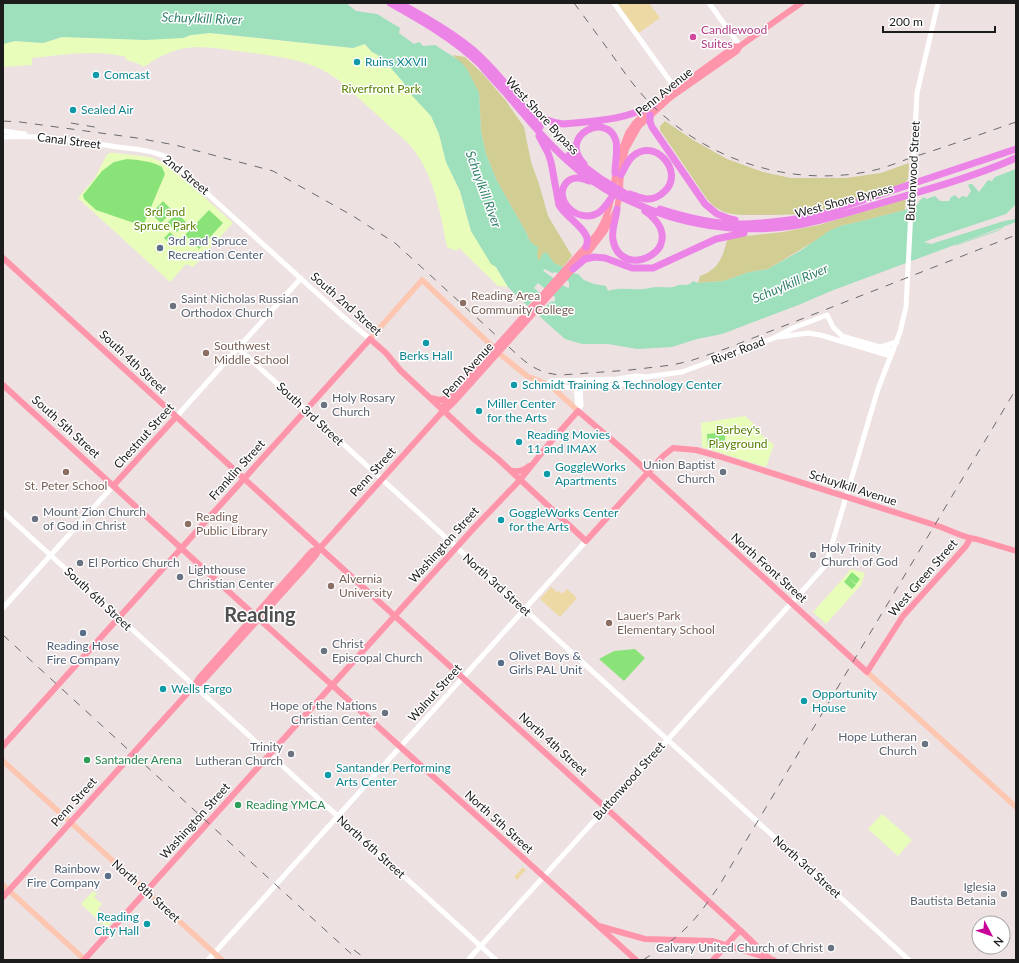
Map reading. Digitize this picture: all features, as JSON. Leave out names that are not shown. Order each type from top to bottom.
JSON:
[{"type":"highway","name":"West Shore Bypass","points":[[390,3],[472,52],[481,65],[547,141],[564,157],[605,189],[637,205],[673,218],[696,224],[743,229],[794,226],[816,222],[939,186],[976,174],[1016,158]]},
{"type":"highway","name":"West Shore Bypass","points":[[399,3],[440,26],[492,69],[557,145],[579,164],[622,192],[634,198],[658,208],[706,221],[738,224],[789,221],[816,216],[1016,149]]},
{"type":"highway","points":[[492,69],[533,112],[542,119],[555,123],[564,124],[621,117],[639,112],[654,104]]},
{"type":"highway","points":[[512,101],[545,147],[551,162],[558,202],[563,210],[586,235],[588,241],[584,252]]},
{"type":"highway","points":[[650,115],[650,122],[654,130],[705,204],[710,209],[725,218],[755,223]]},
{"type":"highway","points":[[601,179],[583,162],[577,152],[579,138],[583,132],[596,127],[608,130],[614,137],[617,149],[618,174]]},
{"type":"highway","points":[[618,174],[628,161],[637,153],[650,151],[657,153],[664,158],[670,166],[672,176],[667,189],[654,198],[644,198],[622,192]]},
{"type":"highway","points":[[605,189],[583,179],[575,178],[566,184],[563,194],[566,204],[578,215],[592,216],[611,207]]},
{"type":"highway","points":[[612,196],[612,233],[615,247],[626,258],[643,260],[659,248],[662,240],[662,234],[656,220],[637,205]]},
{"type":"highway","points":[[573,269],[585,259],[594,257],[605,258],[632,268],[649,268],[661,265],[722,237],[772,228]]},
{"type":"main road","name":"Penn Avenue","points":[[443,411],[448,408],[452,400],[573,269],[600,230],[611,207],[618,174],[620,152],[628,133],[635,124],[654,104],[664,100],[737,51],[740,46],[801,3]]},
{"type":"main road","name":"Penn Avenue","points":[[612,196],[630,141],[639,126],[675,88],[734,47],[740,46]]},
{"type":"main road","name":"Penn Avenue","points":[[467,384],[584,252]]},
{"type":"main road","name":"South 4th Street","points":[[3,258],[320,548]]},
{"type":"main road","name":"Franklin Street","points":[[3,746],[422,280],[492,346]]},
{"type":"main road","name":"South 2nd Street","points":[[370,339],[386,353],[400,370],[443,411],[509,469],[586,541]]},
{"type":"main road","name":"North Front Street","points":[[501,355],[527,376],[550,386],[648,472],[1016,807]]},
{"type":"main road","name":"South 5th Street","points":[[3,385],[257,617]]},
{"type":"main road","points":[[429,397],[440,400],[452,400],[452,411],[458,424]]},
{"type":"main road","name":"Penn Street","points":[[3,897],[194,686],[202,682],[257,617],[316,555],[320,548],[443,411]]},
{"type":"main road","name":"Washington Street","points":[[85,960],[456,548],[520,480],[578,411]]},
{"type":"main road","name":"Chestnut Street","points":[[113,486],[176,417]]},
{"type":"main road","name":"Walnut Street","points":[[586,541],[671,448],[682,448]]},
{"type":"main road","name":"Schuylkill Avenue","points":[[682,448],[718,456],[941,527],[970,539],[976,539],[1016,552]]},
{"type":"main road","points":[[509,469],[516,472],[520,471],[535,461]]},
{"type":"main road","points":[[506,495],[512,484],[512,475],[509,469]]},
{"type":"main road","name":"West Green Street","points":[[867,672],[903,616],[966,546],[970,539]]},
{"type":"main road","name":"North 4th Street","points":[[320,548],[771,959]]},
{"type":"main road","name":"North 5th Street","points":[[257,617],[635,959]]},
{"type":"main road","name":"North 8th Street","points":[[3,761],[222,960]]},
{"type":"main road","points":[[3,885],[85,960]]},
{"type":"main road","points":[[598,926],[646,939],[707,940],[771,959]]},
{"type":"main road","points":[[713,960],[740,930]]},
{"type":"street","points":[[614,3],[675,88]]},
{"type":"street","points":[[710,3],[740,46]]},
{"type":"street","name":"Buttonwood Street","points":[[935,3],[936,12]]},
{"type":"street","name":"Buttonwood Street","points":[[468,960],[827,562],[878,389],[897,342],[906,307],[917,93],[938,3]]},
{"type":"street","name":"Canal Street","points":[[3,131],[24,133],[29,136]]},
{"type":"street","name":"Canal Street","points":[[3,137],[29,136],[108,145]]},
{"type":"street","name":"2nd Street","points":[[108,145],[154,152],[168,158],[233,216]]},
{"type":"street","name":"South 2nd Street","points":[[233,216],[370,339]]},
{"type":"street","name":"Chestnut Street","points":[[176,417],[301,278]]},
{"type":"street","name":"River Road","points":[[646,377],[635,382],[614,386],[550,386],[550,381],[617,379],[636,376],[646,377],[690,370],[774,338],[793,328],[827,315],[836,331],[842,336],[880,350]]},
{"type":"street","points":[[774,338],[808,333],[892,353]]},
{"type":"street","points":[[880,350],[897,342]]},
{"type":"street","name":"South 3rd Street","points":[[238,348],[381,480]]},
{"type":"street","points":[[880,350],[889,362]]},
{"type":"street","points":[[578,381],[578,411]]},
{"type":"street","points":[[578,387],[581,405],[578,411]]},
{"type":"street","points":[[580,398],[587,390],[595,387]]},
{"type":"street","name":"North 3rd Street","points":[[381,480],[909,960]]},
{"type":"street","name":"Chestnut Street","points":[[3,608],[113,486]]},
{"type":"street","name":"South 6th Street","points":[[3,512],[194,686]]},
{"type":"street","name":"Walnut Street","points":[[208,960],[586,541]]},
{"type":"street","name":"North 6th Street","points":[[194,686],[496,960]]},
{"type":"shaded area","points":[[617,3],[649,3],[660,18],[637,34]]},
{"type":"shaded area","points":[[453,55],[465,57],[483,74],[506,101],[524,127],[531,162],[548,216],[572,256],[563,267],[554,263],[547,253],[544,252],[539,262],[527,234],[497,181],[486,154],[481,131],[479,93]]},
{"type":"shaded area","points":[[665,121],[693,140],[727,159],[763,172],[791,178],[846,178],[881,173],[909,163],[908,179],[906,182],[863,198],[818,211],[782,215],[731,214],[719,209],[707,199],[660,130],[660,126]]},
{"type":"shaded area","points":[[906,199],[905,210],[840,226],[768,269],[749,272],[724,281],[698,283],[700,276],[712,270],[719,262],[728,238],[783,232],[819,225]]},
{"type":"shaded area","points":[[551,587],[562,594],[567,589],[577,598],[560,617],[540,599]]},
{"type":"shaded area","points":[[523,867],[526,870],[517,880],[514,877]]},
{"type":"green space","name":"Riverfront Park","points":[[210,33],[353,48],[364,44],[372,52],[378,55],[381,67],[389,65],[404,83],[405,87],[431,116],[439,134],[446,162],[460,191],[471,231],[508,287],[498,286],[459,248],[456,251],[447,247],[435,193],[418,155],[409,144],[341,82],[319,68],[295,60],[221,49],[196,47],[168,53],[144,67],[126,60],[126,57],[104,53],[92,53],[32,58],[32,65],[3,67],[3,44],[15,41],[43,43],[62,37],[183,38],[191,35]]},
{"type":"green space","name":"3rd and Spruce Park","points":[[109,153],[150,157],[168,165],[233,223],[193,267],[186,264],[170,282],[78,198],[95,178]]},
{"type":"green space","points":[[127,159],[154,163],[162,167],[165,174],[143,226],[96,210],[84,199],[83,195],[102,171],[114,162]]},
{"type":"green space","points":[[163,201],[173,211],[161,223],[151,214]]},
{"type":"green space","points":[[209,210],[223,223],[199,249],[185,235]]},
{"type":"green space","points":[[177,213],[186,222],[177,232],[167,223]]},
{"type":"green space","points":[[170,232],[176,238],[171,244],[164,238]]},
{"type":"green space","name":"Barbey's Playground","points":[[745,416],[753,423],[765,439],[774,444],[766,467],[702,447],[701,423]]},
{"type":"green space","points":[[725,432],[725,447],[708,448],[707,434]]},
{"type":"green space","points":[[850,569],[865,573],[861,585],[826,624],[813,612]]},
{"type":"green space","points":[[852,572],[860,579],[856,584],[848,577]]},
{"type":"green space","points":[[848,577],[856,585],[852,589],[844,582]]},
{"type":"green space","points":[[635,649],[645,658],[624,681],[599,659],[614,651]]},
{"type":"green space","points":[[882,814],[912,840],[898,856],[868,829]]},
{"type":"green space","points":[[93,891],[97,894],[94,897],[102,904],[98,909],[112,922],[107,928],[81,904]]},
{"type":"water","name":"Schuylkill River","points":[[3,3],[346,3],[356,11],[377,14],[400,28],[399,33],[414,44],[419,42],[423,46],[435,45],[460,61],[467,69],[479,93],[481,131],[486,154],[497,181],[530,240],[538,247],[537,255],[539,261],[544,252],[547,253],[554,263],[563,267],[567,272],[578,274],[584,280],[594,284],[606,286],[608,291],[621,289],[674,287],[678,285],[688,285],[693,281],[698,283],[724,281],[749,272],[768,269],[800,251],[829,231],[840,226],[905,210],[918,204],[924,197],[926,199],[935,196],[940,201],[949,201],[951,197],[955,195],[959,199],[962,196],[967,197],[971,191],[968,185],[972,184],[979,192],[988,180],[992,181],[995,177],[1016,169],[1016,204],[1006,214],[924,242],[931,244],[1004,221],[1016,219],[1016,222],[831,291],[722,334],[697,339],[672,347],[637,349],[608,344],[582,344],[565,339],[508,287],[496,267],[491,264],[471,231],[460,191],[446,162],[439,134],[431,116],[404,87],[404,83],[389,66],[387,68],[381,67],[378,55],[372,52],[365,44],[353,48],[210,33],[191,35],[183,38],[145,40],[62,37],[43,43],[15,41],[3,44]],"holes":[[[545,269],[552,273],[556,272],[569,282],[569,288],[543,271]],[[538,283],[555,297],[555,301],[551,302],[534,288]]]},
{"type":"pier","points":[[541,291],[552,300],[537,317],[526,308]]},
{"type":"waterway","points":[[956,245],[999,230],[1003,227]]},
{"type":"railway","points":[[574,3],[628,78],[649,102],[672,123],[698,141],[726,155],[755,166],[786,173],[817,176],[848,175],[883,168],[1016,122]]},
{"type":"railway","points":[[3,121],[137,138],[175,145],[273,171],[353,216],[395,243],[499,338]]},
{"type":"railway","points":[[71,123],[100,128]]},
{"type":"railway","points":[[509,347],[532,366],[545,372],[561,375],[630,370],[672,365],[690,361],[725,349],[1016,235]]},
{"type":"railway","points":[[643,960],[681,933],[700,913],[719,886],[1016,389]]},
{"type":"railway","points":[[3,635],[358,960]]},
{"type":"railway","points":[[354,950],[367,960]]},
{"type":"place","name":"Candlewood Suites","points":[[693,37]]},
{"type":"place","name":"Ruins XXVII","points":[[357,62]]},
{"type":"place","name":"Comcast","points":[[96,75]]},
{"type":"place","name":"Sealed Air","points":[[73,110]]},
{"type":"place","name":"3rd and Spruce Recreation Center","points":[[160,248]]},
{"type":"place","name":"Reading Area Community College","points":[[463,303]]},
{"type":"place","name":"Saint Nicholas Russian Orthodox Church","points":[[173,306]]},
{"type":"place","name":"Berks Hall","points":[[426,343]]},
{"type":"place","name":"Southwest Middle School","points":[[206,353]]},
{"type":"place","name":"Schmidt Training & Technology Center","points":[[514,385]]},
{"type":"place","name":"Holy Rosary Church","points":[[324,405]]},
{"type":"place","name":"Miller Center for the Arts","points":[[479,411]]},
{"type":"place","name":"Reading Movies 11 and IMAX","points":[[519,442]]},
{"type":"place","name":"St. Peter School","points":[[66,472]]},
{"type":"place","name":"Union Baptist Church","points":[[723,472]]},
{"type":"place","name":"GoggleWorks Apartments","points":[[547,474]]},
{"type":"place","name":"Mount Zion Church of God in Christ","points":[[35,519]]},
{"type":"place","name":"GoggleWorks Center for the Arts","points":[[501,520]]},
{"type":"place","name":"Reading Public Library","points":[[188,524]]},
{"type":"place","name":"Holy Trinity Church of God","points":[[813,555]]},
{"type":"place","name":"El Portico Church","points":[[80,563]]},
{"type":"place","name":"Lighthouse Christian Center","points":[[180,577]]},
{"type":"place","name":"Alvernia University","points":[[331,586]]},
{"type":"place","name":"Lauer's Park Elementary School","points":[[609,623]]},
{"type":"place","name":"Reading Hose Fire Company","points":[[83,633]]},
{"type":"place","name":"Christ Episcopal Church","points":[[324,651]]},
{"type":"place","name":"Olivet Boys & Girls PAL Unit","points":[[501,663]]},
{"type":"place","name":"Wells Fargo","points":[[163,689]]},
{"type":"place","name":"Opportunity House","points":[[804,701]]},
{"type":"place","name":"Hope of the Nations Christian Center","points":[[385,713]]},
{"type":"place","name":"Hope Lutheran Church","points":[[925,744]]},
{"type":"place","name":"Trinity Lutheran Church","points":[[291,754]]},
{"type":"place","name":"Santander Arena","points":[[87,760]]},
{"type":"place","name":"Santander Performing Arts Center","points":[[328,775]]},
{"type":"place","name":"Reading YMCA","points":[[238,805]]},
{"type":"place","name":"Rainbow Fire Company","points":[[108,876]]},
{"type":"place","name":"Iglesia Bautista Betania","points":[[1004,894]]},
{"type":"place","name":"Reading City Hall","points":[[147,924]]},
{"type":"place","name":"Calvary United Church of Christ","points":[[831,948]]},
{"type":"district","name":"Reading","points":[[260,615]]}]
